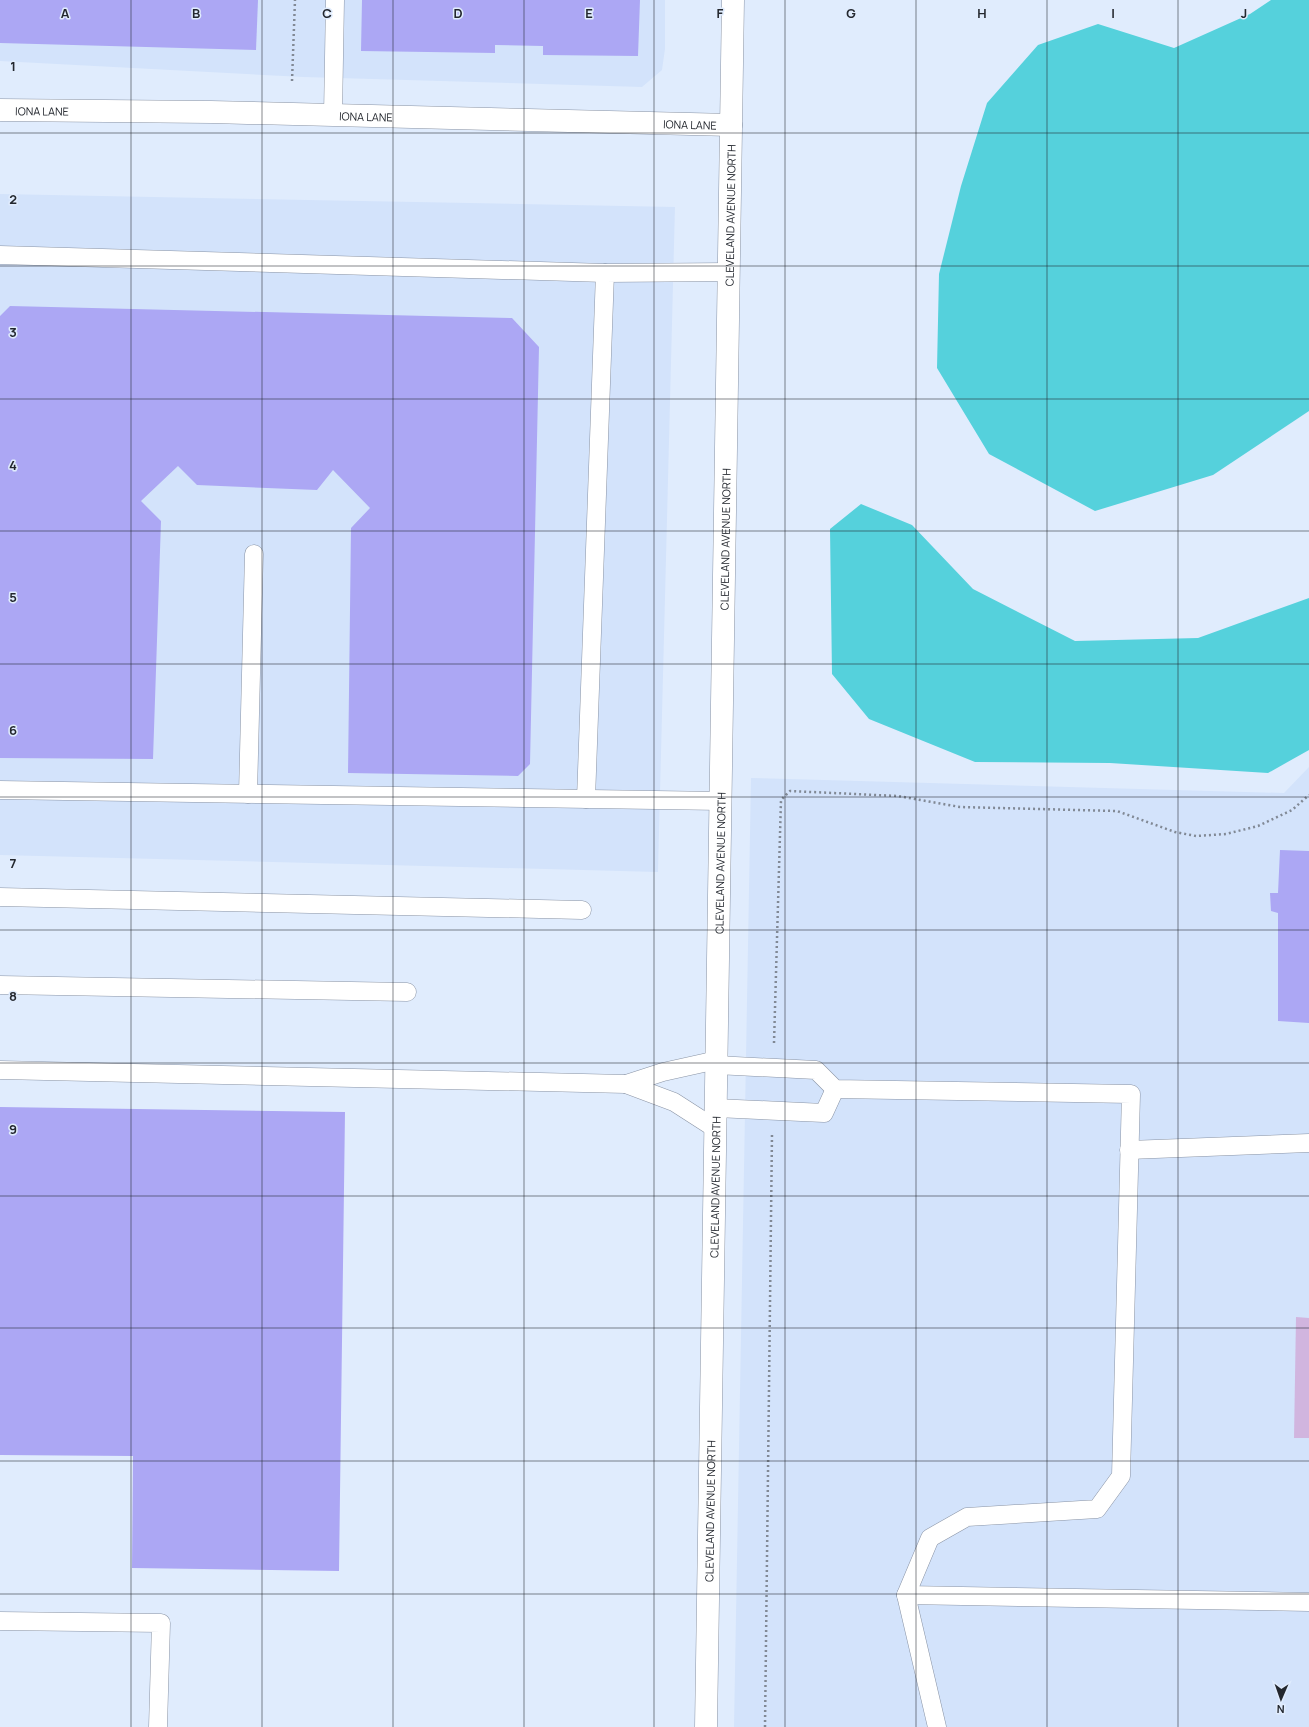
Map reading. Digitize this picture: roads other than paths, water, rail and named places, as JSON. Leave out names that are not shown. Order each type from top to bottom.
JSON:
[{"type":"street","name":"CLEVELAND AVENUE NORTH","points":[[706,1727],[733,0]]},
{"type":"street","name":"IONA LANE","points":[[0,110],[333,115],[731,125]]},
{"type":"lane","points":[[333,115],[335,0]]},
{"type":"lane","points":[[0,255],[606,273],[729,272]]},
{"type":"lane","points":[[586,799],[606,273]]},
{"type":"lane","points":[[248,794],[254,554]]},
{"type":"lane","points":[[0,790],[721,801]]},
{"type":"lane","points":[[0,897],[582,910]]},
{"type":"lane","points":[[0,985],[407,992]]},
{"type":"lane","points":[[0,1070],[626,1084],[664,1072],[716,1062],[816,1070],[835,1089],[1131,1094],[1121,1476],[1097,1509],[967,1517],[930,1538],[906,1595],[937,1727]]},
{"type":"lane","points":[[626,1084],[716,1118],[824,1112],[835,1089]]},
{"type":"lane","points":[[1129,1150],[1309,1143]]},
{"type":"lane","points":[[906,1595],[1309,1602]]},
{"type":"lane","points":[[0,1621],[161,1623],[158,1727]]},
{"type":"water","points":[[1271,0],[1309,0],[1309,411],[1213,475],[1095,511],[989,454],[937,368],[939,274],[961,186],[987,103],[1038,45],[1098,24],[1174,48],[1250,14]]},
{"type":"water","points":[[861,504],[912,525],[973,589],[1075,641],[1198,638],[1309,598],[1309,750],[1268,773],[1110,763],[975,762],[869,719],[832,674],[830,529]]}]
